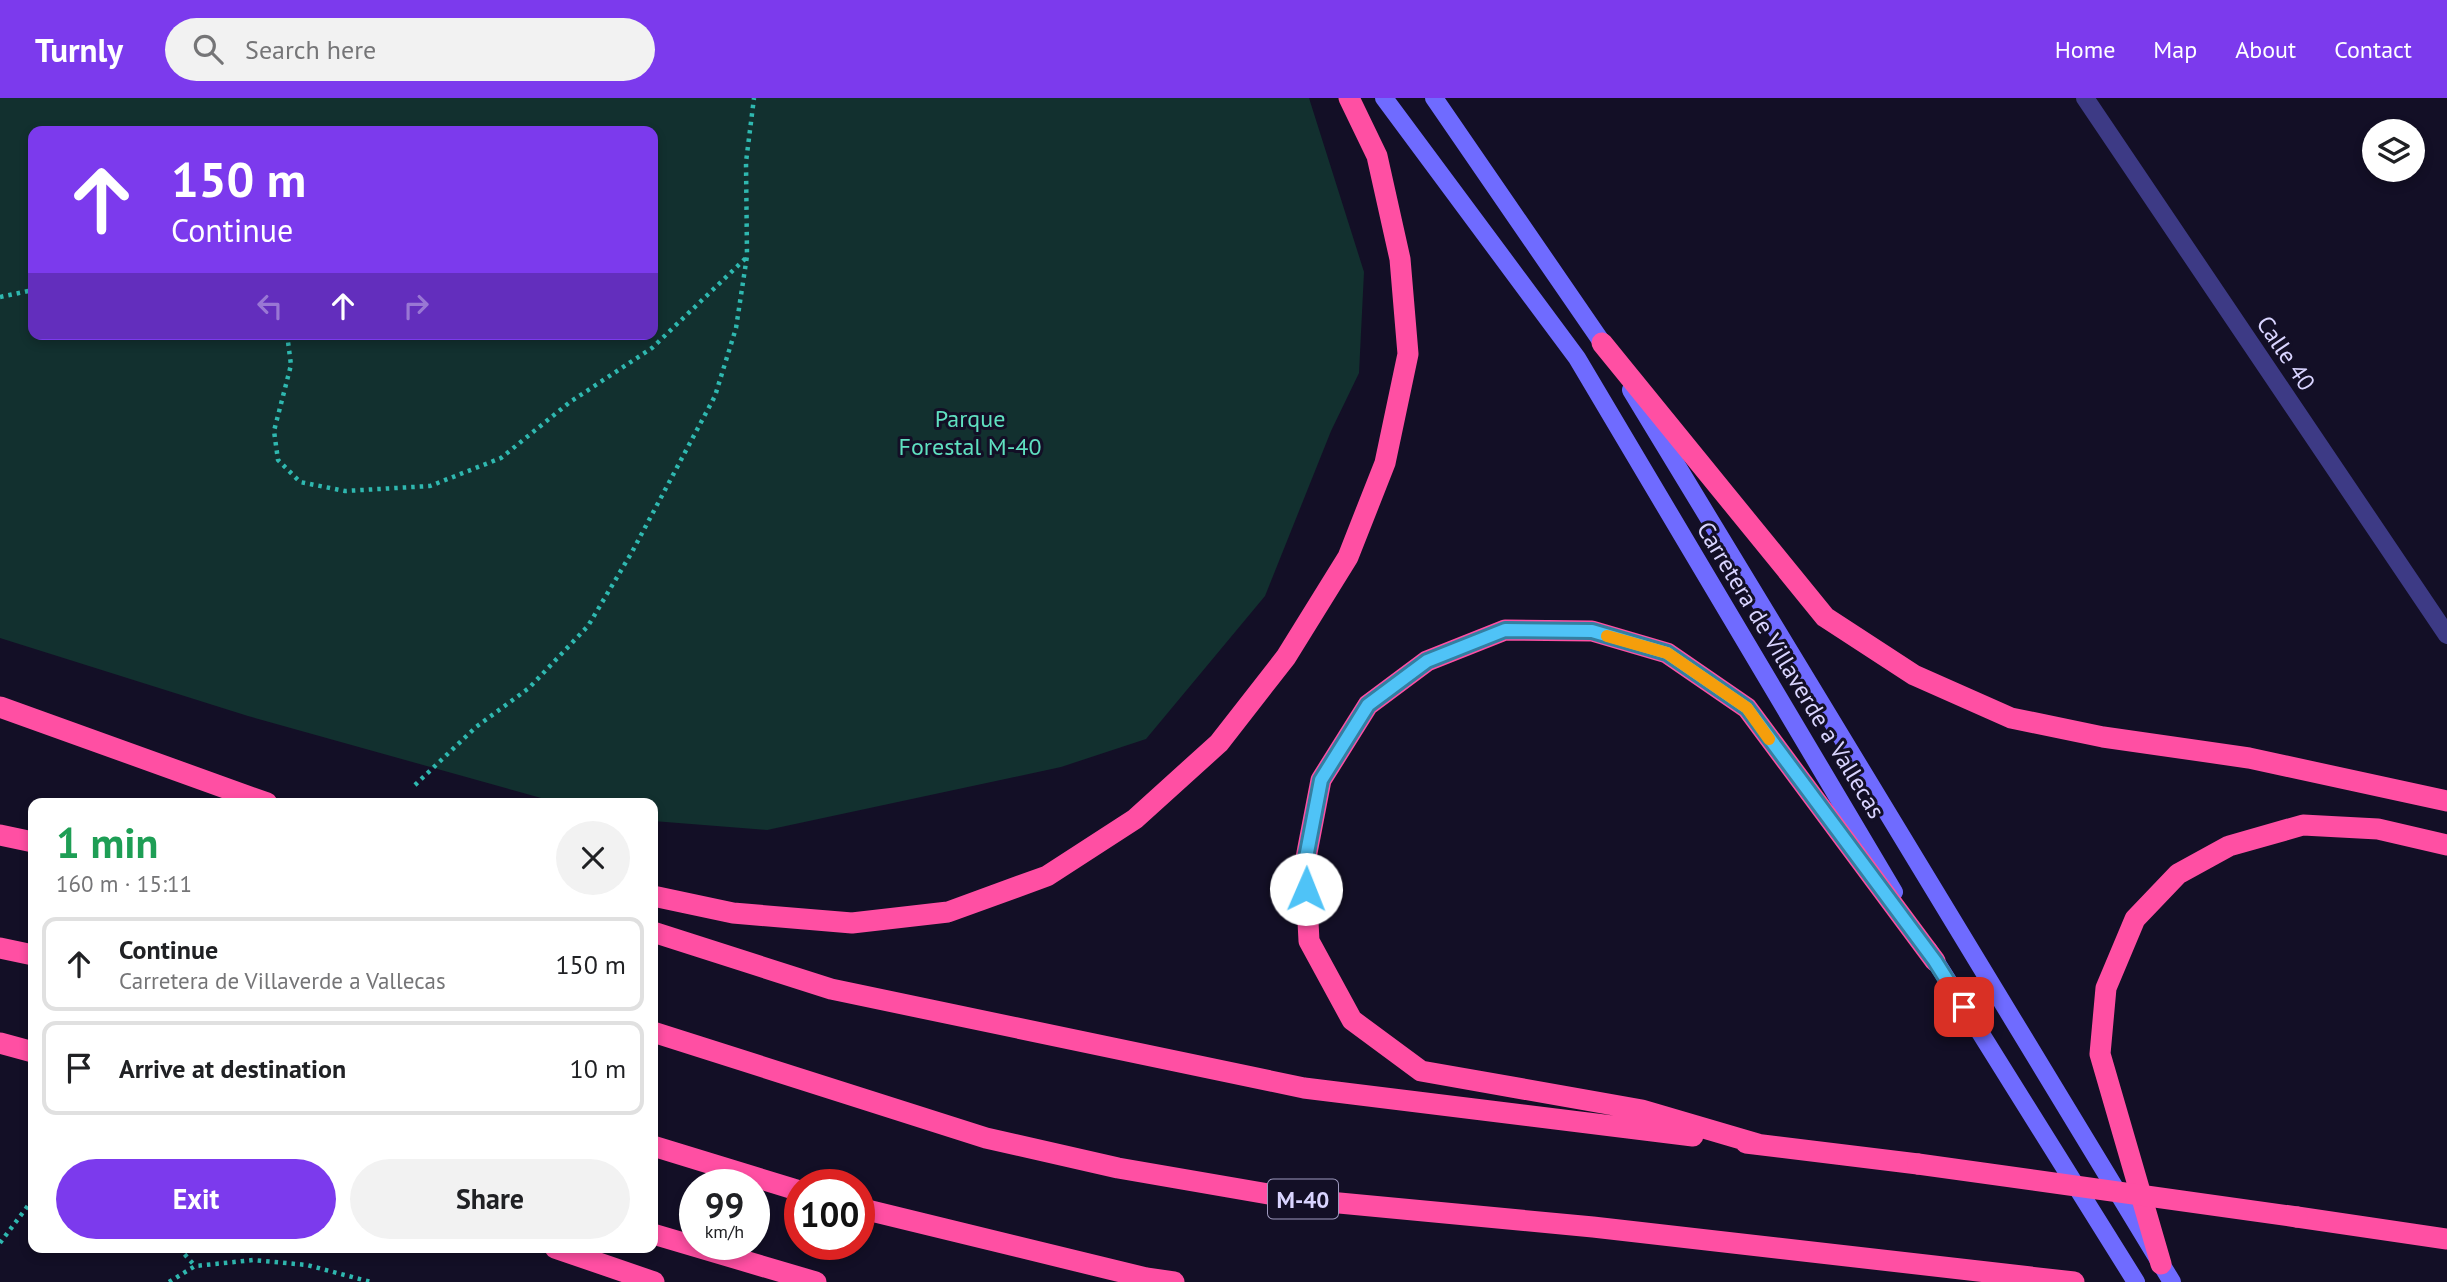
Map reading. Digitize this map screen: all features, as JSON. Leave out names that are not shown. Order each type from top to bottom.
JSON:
[{"type":"highway","points":[[658,897],[733,913],[852,923],[947,912],[1047,876],[1136,819],[1219,743],[1286,657],[1348,557],[1385,463],[1408,354],[1400,259],[1377,156],[1349,98]]},
{"type":"highway","points":[[1602,342],[1825,617],[1914,675],[2011,718],[2103,737],[2249,758],[2447,801]]},
{"type":"highway","points":[[1758,1144],[1642,1110],[1421,1071],[1352,1020],[1308,941],[1305,863],[1321,780],[1368,705],[1427,661],[1505,630],[1592,631],[1667,653],[1747,708],[1935,961]]},
{"type":"highway","points":[[0,707],[253,798]]},
{"type":"highway","points":[[2167,1273],[2100,1054],[2106,988],[2135,919],[2178,873],[2228,846],[2303,825],[2378,829],[2447,845]]},
{"type":"highway","points":[[0,835],[28,841]]},
{"type":"highway","points":[[658,934],[831,989],[1304,1088],[1918,1164],[2447,1239]]},
{"type":"highway","points":[[0,948],[28,954]]},
{"type":"highway","name":"M-40","points":[[658,1034],[986,1138],[1118,1168],[1297,1199],[1593,1227],[2074,1282]]},
{"type":"highway","points":[[4,1044],[28,1051]]},
{"type":"highway","points":[[658,1148],[784,1186]]},
{"type":"highway","points":[[875,1212],[1174,1282]]},
{"type":"highway","points":[[2377,1230],[2447,1223]]},
{"type":"highway","points":[[658,1235],[816,1282]]},
{"type":"highway","points":[[570,1253],[654,1282]]},
{"type":"main road","name":"Carretera de Villaverde a Vallecas","points":[[1384,98],[1577,358],[1935,961],[2136,1282]]},
{"type":"main road","name":"Carretera de Villaverde a Vallecas","points":[[1434,98],[1602,342],[2167,1273]]},
{"type":"street","name":"Calle 40","points":[[2085,98],[2447,635]]},
{"type":"path","points":[[415,785],[476,727],[529,688],[588,626],[632,552],[715,396],[736,328],[747,257],[746,162],[754,98]]},
{"type":"path","points":[[288,340],[292,365],[274,431],[278,460],[300,482],[345,491],[430,486],[501,458],[570,402],[652,348],[747,257]]},
{"type":"path","points":[[0,297],[28,291]]},
{"type":"path","points":[[0,1243],[28,1206]]},
{"type":"path","points":[[183,1253],[195,1266]]},
{"type":"path","points":[[170,1282],[195,1266],[253,1260],[307,1265],[372,1282]]},
{"type":"green space","name":"Parque Forestal M-40","points":[[0,98],[1309,98],[1364,272],[1359,373],[1331,431],[1265,596],[1146,739],[1061,767],[767,830],[658,821],[658,798],[541,798],[248,716],[0,638]]},
{"type":"slow traffic","points":[[1607,636],[1667,653],[1747,708],[1769,739]]},
{"type":"route","points":[[1306,889],[1305,863],[1321,780],[1368,705],[1427,661],[1505,630],[1592,631],[1667,653],[1747,708],[1935,961],[1964,1007]]}]
